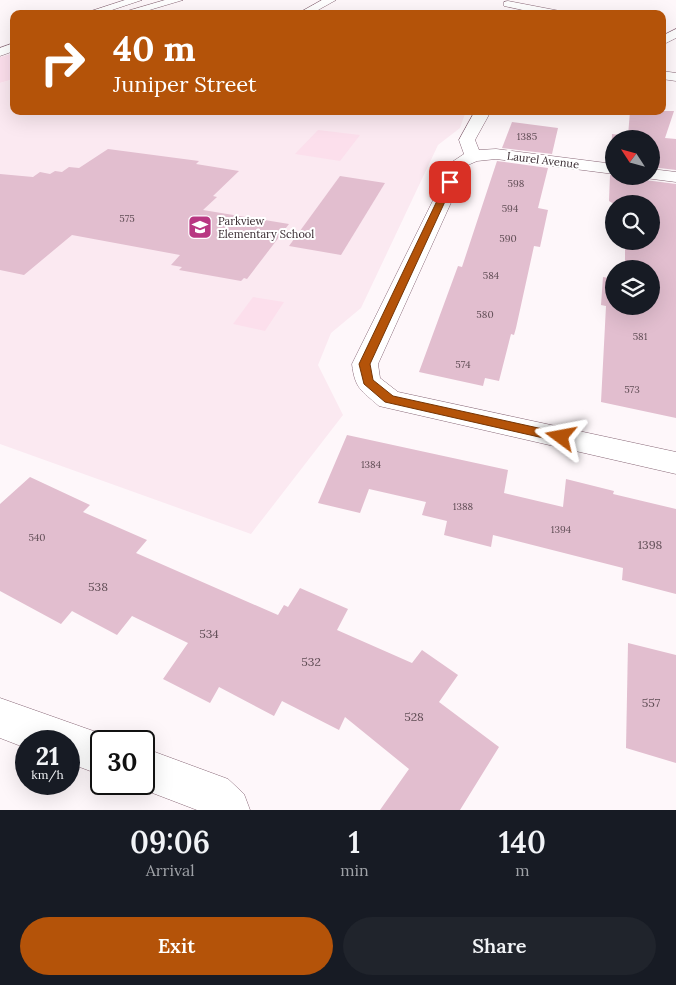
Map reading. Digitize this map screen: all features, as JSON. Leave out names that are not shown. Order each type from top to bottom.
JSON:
[{"type":"street","points":[[101,10],[137,0]]},
{"type":"street","points":[[138,10],[178,0]]},
{"type":"street","points":[[310,10],[331,0]]},
{"type":"street","points":[[508,4],[539,10]]},
{"type":"street","points":[[482,115],[468,140],[473,156],[461,162],[455,169],[365,364],[368,381],[389,399],[676,463]]},
{"type":"street","name":"Laurel Avenue","points":[[473,156],[496,154],[605,168]]},
{"type":"street","points":[[660,175],[676,177]]},
{"type":"street","points":[[0,718],[34,730]]},
{"type":"street","points":[[155,774],[213,794],[228,810]]},
{"type":"shaded area","points":[[10,54],[10,80],[0,83],[0,57]]},
{"type":"shaded area","name":"Parkview Elementary School","points":[[10,80],[10,115],[465,115],[460,128],[438,145],[361,308],[331,333],[318,365],[343,415],[251,534],[0,444],[0,83]]},
{"type":"shaded area","points":[[318,130],[360,135],[340,161],[295,154]]},
{"type":"shaded area","points":[[253,297],[284,302],[265,331],[233,324]]},
{"type":"building","points":[[666,111],[674,111],[665,138],[676,139],[676,170],[660,168],[660,130],[628,130],[630,115],[666,115]]},
{"type":"building","points":[[512,122],[558,128],[552,154],[502,148]]},
{"type":"building","points":[[108,149],[199,161],[196,164],[239,171],[213,196],[217,197],[203,210],[289,224],[247,279],[244,278],[241,281],[179,270],[182,267],[171,265],[180,255],[72,235],[24,275],[0,270],[0,174],[33,177],[40,172],[50,174],[55,171],[62,172],[69,167],[79,168]]},
{"type":"building","points":[[497,161],[548,168],[538,208],[548,210],[540,247],[534,246],[516,328],[514,335],[511,334],[499,381],[485,378],[483,386],[419,372],[458,266],[462,267]]},
{"type":"building","points":[[340,176],[385,183],[341,255],[289,246]]},
{"type":"building","points":[[660,182],[676,184],[676,418],[601,402],[606,315],[660,315],[660,260],[625,260],[625,250],[660,250],[660,195],[609,195],[610,185],[660,185]]},
{"type":"building","points":[[603,277],[605,277],[605,306],[601,305]]},
{"type":"building","points":[[347,435],[508,470],[504,493],[563,507],[566,479],[614,491],[613,494],[676,509],[676,594],[622,580],[623,568],[493,535],[491,547],[444,535],[447,521],[422,515],[426,502],[369,489],[360,513],[318,503]]},
{"type":"building","points":[[30,477],[90,505],[83,512],[147,540],[136,553],[278,615],[284,605],[288,607],[300,588],[348,609],[337,630],[412,663],[422,650],[458,675],[439,702],[499,747],[460,810],[380,810],[409,769],[345,717],[339,730],[282,701],[274,716],[219,687],[210,703],[163,679],[188,643],[132,616],[117,635],[72,611],[61,624],[0,591],[0,504]]},
{"type":"building","points":[[628,643],[676,655],[676,763],[626,748]]},
{"type":"place","name":"Parkview Elementary School","points":[[200,227]]},
{"type":"route","points":[[450,182],[365,364],[368,381],[389,399],[561,437]]}]
